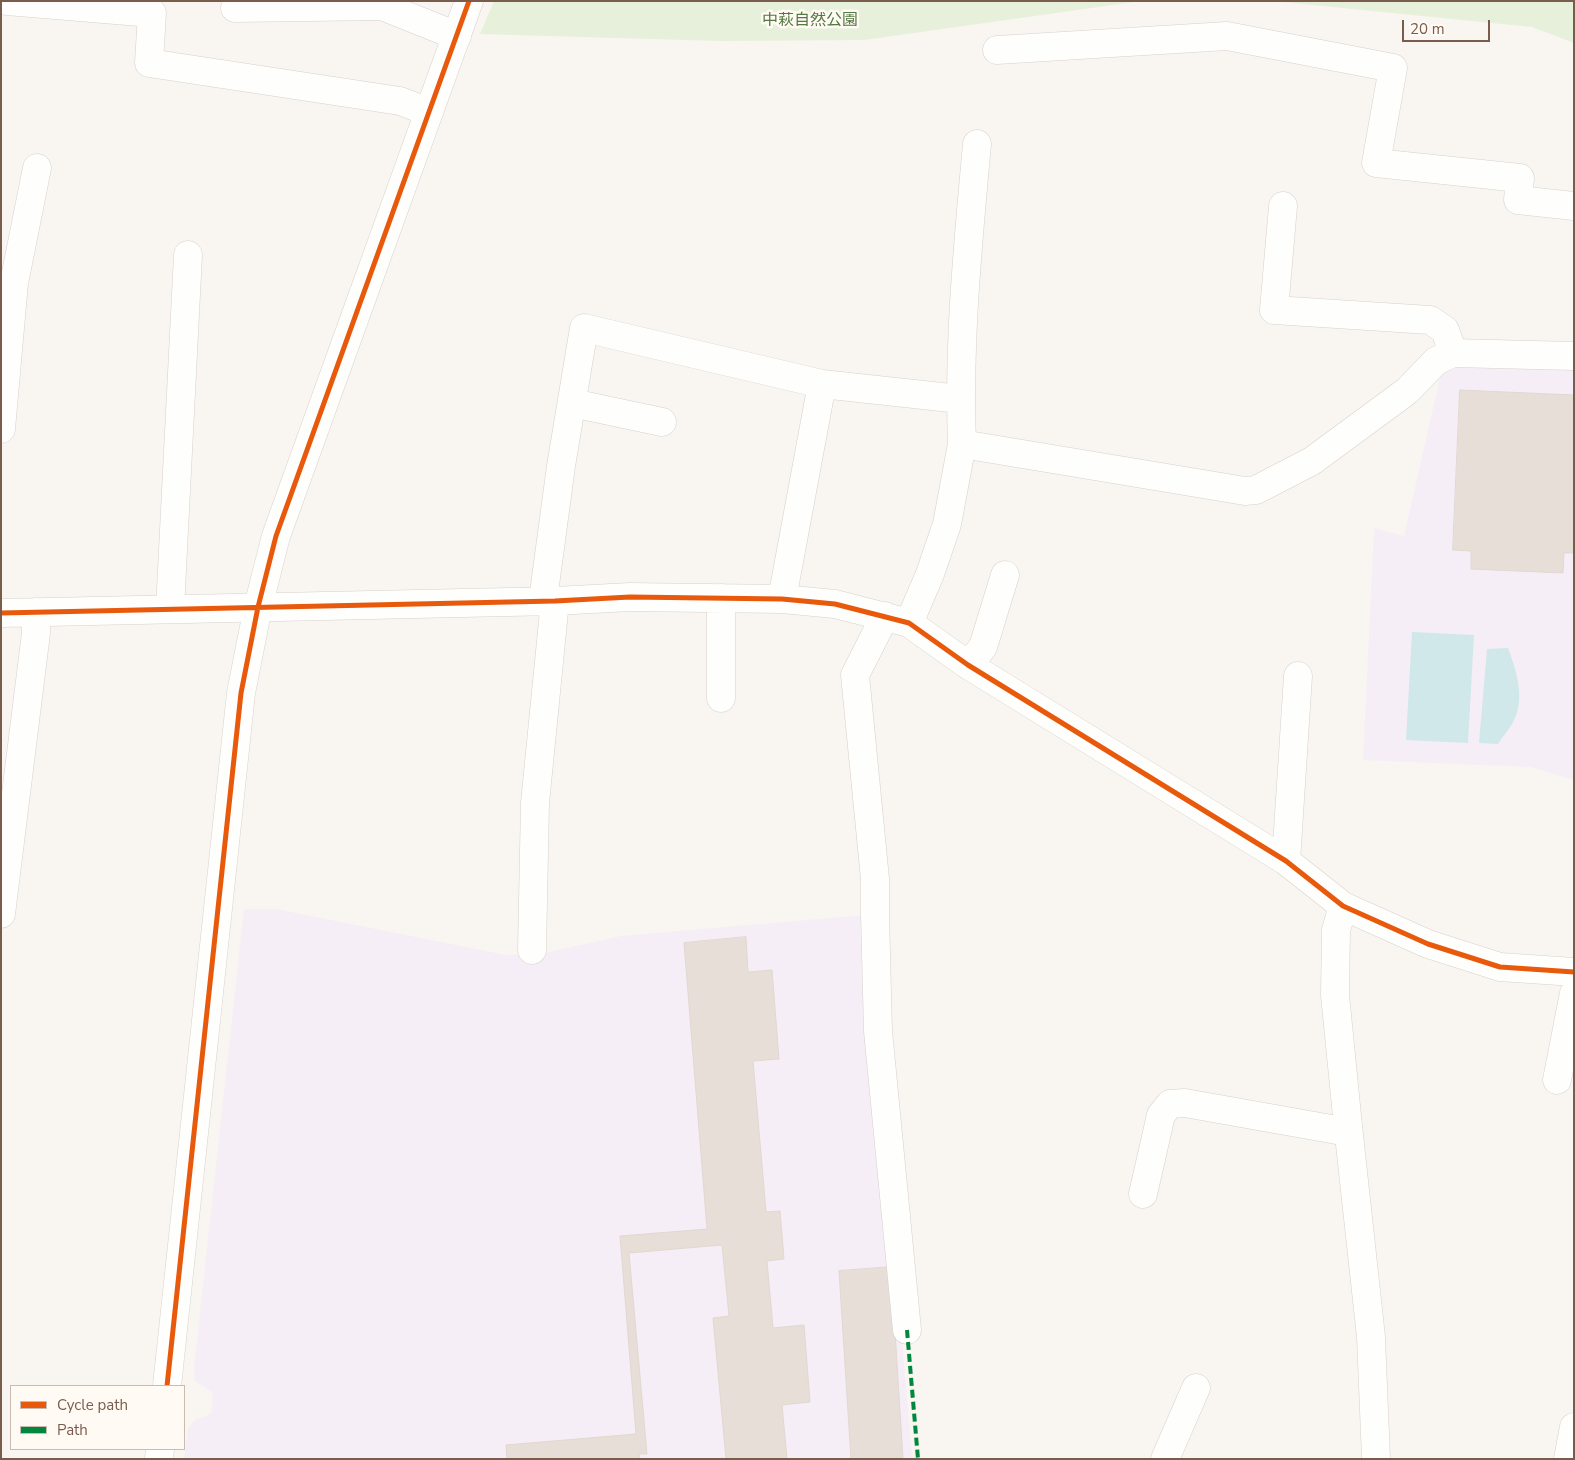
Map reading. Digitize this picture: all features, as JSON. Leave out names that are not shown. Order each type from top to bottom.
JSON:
[{"type":"street","points":[[7,1],[152,7],[149,63],[400,100],[429,112]]},
{"type":"street","points":[[167,1385],[241,693],[258,607],[276,536],[469,1]]},
{"type":"street","points":[[235,8],[306,4],[382,6],[457,36]]},
{"type":"street","points":[[998,50],[1227,36],[1393,68],[1376,163],[1520,178],[1518,200],[1574,206]]},
{"type":"street","points":[[907,1330],[878,1031],[876,879],[855,675],[930,574],[948,524],[962,444],[960,399],[963,318],[977,144]]},
{"type":"street","points":[[1,429],[14,283],[37,168]]},
{"type":"street","points":[[1283,206],[1274,310],[1430,320],[1445,330],[1454,353]]},
{"type":"street","points":[[170,609],[188,255]]},
{"type":"street","points":[[532,950],[535,803],[549,601],[561,466],[584,328],[822,384],[960,399]]},
{"type":"street","points":[[962,444],[1245,491],[1256,490],[1320,455],[1407,391],[1436,361],[1454,353],[1574,356]]},
{"type":"street","points":[[782,599],[822,384]]},
{"type":"street","points":[[572,404],[662,422]]},
{"type":"street","points":[[968,665],[982,646],[1005,575]]},
{"type":"street","points":[[1,613],[549,601],[630,597],[782,599],[835,604],[897,619],[968,665],[1286,860],[1343,906],[1428,944],[1500,967],[1574,972]]},
{"type":"street","points":[[721,598],[721,698]]},
{"type":"street","points":[[1,914],[36,633],[36,612]]},
{"type":"street","points":[[1286,860],[1298,676]]},
{"type":"street","points":[[1343,906],[1336,930],[1336,994],[1348,1132],[1372,1337],[1376,1459]]},
{"type":"street","points":[[1557,1080],[1574,993]]},
{"type":"street","points":[[1142,1194],[1161,1115],[1170,1104],[1185,1103],[1348,1132]]},
{"type":"street","points":[[1165,1459],[1196,1388]]},
{"type":"street","points":[[1568,1459],[1574,1427]]},
{"type":"shaded area","points":[[1456,360],[1574,364],[1574,780],[1530,767],[1363,760],[1374,528],[1404,536],[1442,369]]},
{"type":"shaded area","points":[[244,909],[276,909],[506,955],[539,954],[621,936],[866,915],[912,1459],[184,1459],[188,1428],[196,1419],[211,1413],[213,1393],[195,1381],[194,1367]]},
{"type":"green space","name":"中萩自然公園","points":[[494,1],[1141,1],[864,40],[720,41],[480,34]]},
{"type":"green space","points":[[1273,1],[1574,1],[1574,43],[1532,27]]},
{"type":"water","points":[[1412,632],[1474,635],[1468,743],[1406,740]]},
{"type":"water","points":[[1508,648],[1519,686],[1519,706],[1510,727],[1498,744],[1479,743],[1487,649]]},
{"type":"building","points":[[1460,390],[1574,395],[1574,553],[1564,553],[1563,573],[1471,569],[1471,551],[1453,550]]},
{"type":"building","points":[[746,937],[748,972],[772,970],[779,1059],[753,1061],[766,1212],[780,1211],[784,1259],[767,1261],[773,1328],[804,1325],[810,1402],[782,1405],[787,1459],[726,1459],[713,1318],[729,1316],[722,1245],[629,1253],[647,1454],[639,1454],[640,1459],[507,1459],[506,1445],[636,1434],[620,1236],[707,1229],[684,943]]},
{"type":"building","points":[[891,1267],[903,1459],[851,1459],[839,1271]]},
{"type":"marked path","points":[[907,1330],[918,1459]]},
{"type":"cycle path","points":[[167,1385],[241,693],[258,607],[276,536],[469,1]]},
{"type":"cycle path","points":[[1,613],[555,601],[630,597],[782,599],[835,604],[909,623],[968,665],[1286,861],[1343,906],[1428,944],[1500,967],[1574,972]]}]
